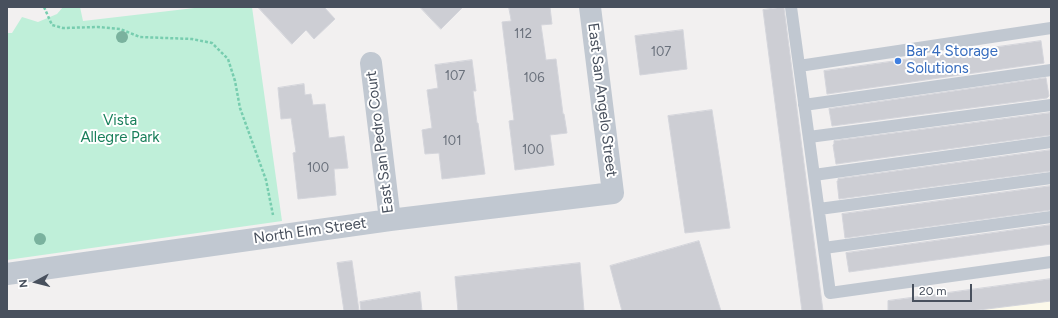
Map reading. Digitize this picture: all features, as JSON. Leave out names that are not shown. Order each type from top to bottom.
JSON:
[{"type":"street","name":"East San Angelo Street","points":[[590,7],[614,193]]},
{"type":"street","name":"East San Pedro Court","points":[[370,63],[390,220]]},
{"type":"street","name":"North Elm Street","points":[[7,274],[390,220],[614,193]]},
{"type":"lane","points":[[791,7],[830,293],[1051,262]]},
{"type":"lane","points":[[799,66],[1051,28]]},
{"type":"lane","points":[[804,105],[1051,70]]},
{"type":"lane","points":[[808,137],[1051,105]]},
{"type":"lane","points":[[814,175],[1051,142]]},
{"type":"lane","points":[[819,209],[1051,178]]},
{"type":"lane","points":[[824,248],[1051,217]]},
{"type":"path","points":[[44,7],[52,25],[63,28],[98,27],[120,29],[140,37],[192,39],[212,43],[228,59],[235,81],[240,108],[266,180],[276,236]]},
{"type":"shaded area","points":[[1051,301],[1051,311],[971,311]]},
{"type":"green space","name":"Vista Allegre Park","points":[[63,7],[80,7],[83,21],[203,7],[252,7],[282,221],[7,260],[7,33],[12,33],[22,17],[38,22],[57,14]]},
{"type":"building","points":[[258,7],[324,7],[335,19],[314,39],[306,30],[292,44]]},
{"type":"building","points":[[420,7],[463,7],[441,29]]},
{"type":"building","points":[[509,7],[550,7],[552,24],[541,25],[546,60],[556,59],[567,133],[550,135],[554,165],[515,170],[509,121],[514,120],[502,22],[511,21]]},
{"type":"building","points":[[784,7],[823,311],[802,311],[763,10]]},
{"type":"building","points":[[683,30],[687,69],[640,75],[635,36]]},
{"type":"building","points":[[1041,41],[1044,63],[827,94],[824,71]]},
{"type":"building","points":[[472,60],[476,91],[473,91],[485,174],[442,179],[439,153],[425,154],[422,130],[432,128],[427,90],[438,88],[435,65]]},
{"type":"building","points":[[1046,78],[1049,96],[1047,98],[832,126],[829,109]]},
{"type":"building","points":[[304,84],[305,95],[311,94],[313,105],[325,104],[329,138],[344,136],[348,168],[334,169],[336,195],[298,199],[293,153],[296,152],[291,118],[281,119],[278,88]]},
{"type":"building","points":[[712,110],[730,228],[685,233],[668,116]]},
{"type":"building","points":[[1050,113],[1051,135],[836,164],[833,145],[834,141]]},
{"type":"building","points":[[1051,150],[1051,171],[839,199],[838,179]]},
{"type":"building","points":[[1051,186],[1051,210],[845,238],[842,214]]},
{"type":"building","points":[[1051,225],[1051,244],[849,272],[846,253]]},
{"type":"building","points":[[699,241],[721,311],[622,311],[610,266]]},
{"type":"building","points":[[352,261],[359,311],[344,311],[337,263]]},
{"type":"building","points":[[580,263],[584,311],[458,311],[455,277]]},
{"type":"building","points":[[1051,279],[1051,301],[971,311],[888,311],[888,301]]},
{"type":"building","points":[[420,292],[422,311],[361,311],[360,302]]},
{"type":"place","name":"Bar 4 Storage Solutions","points":[[898,61]]}]
